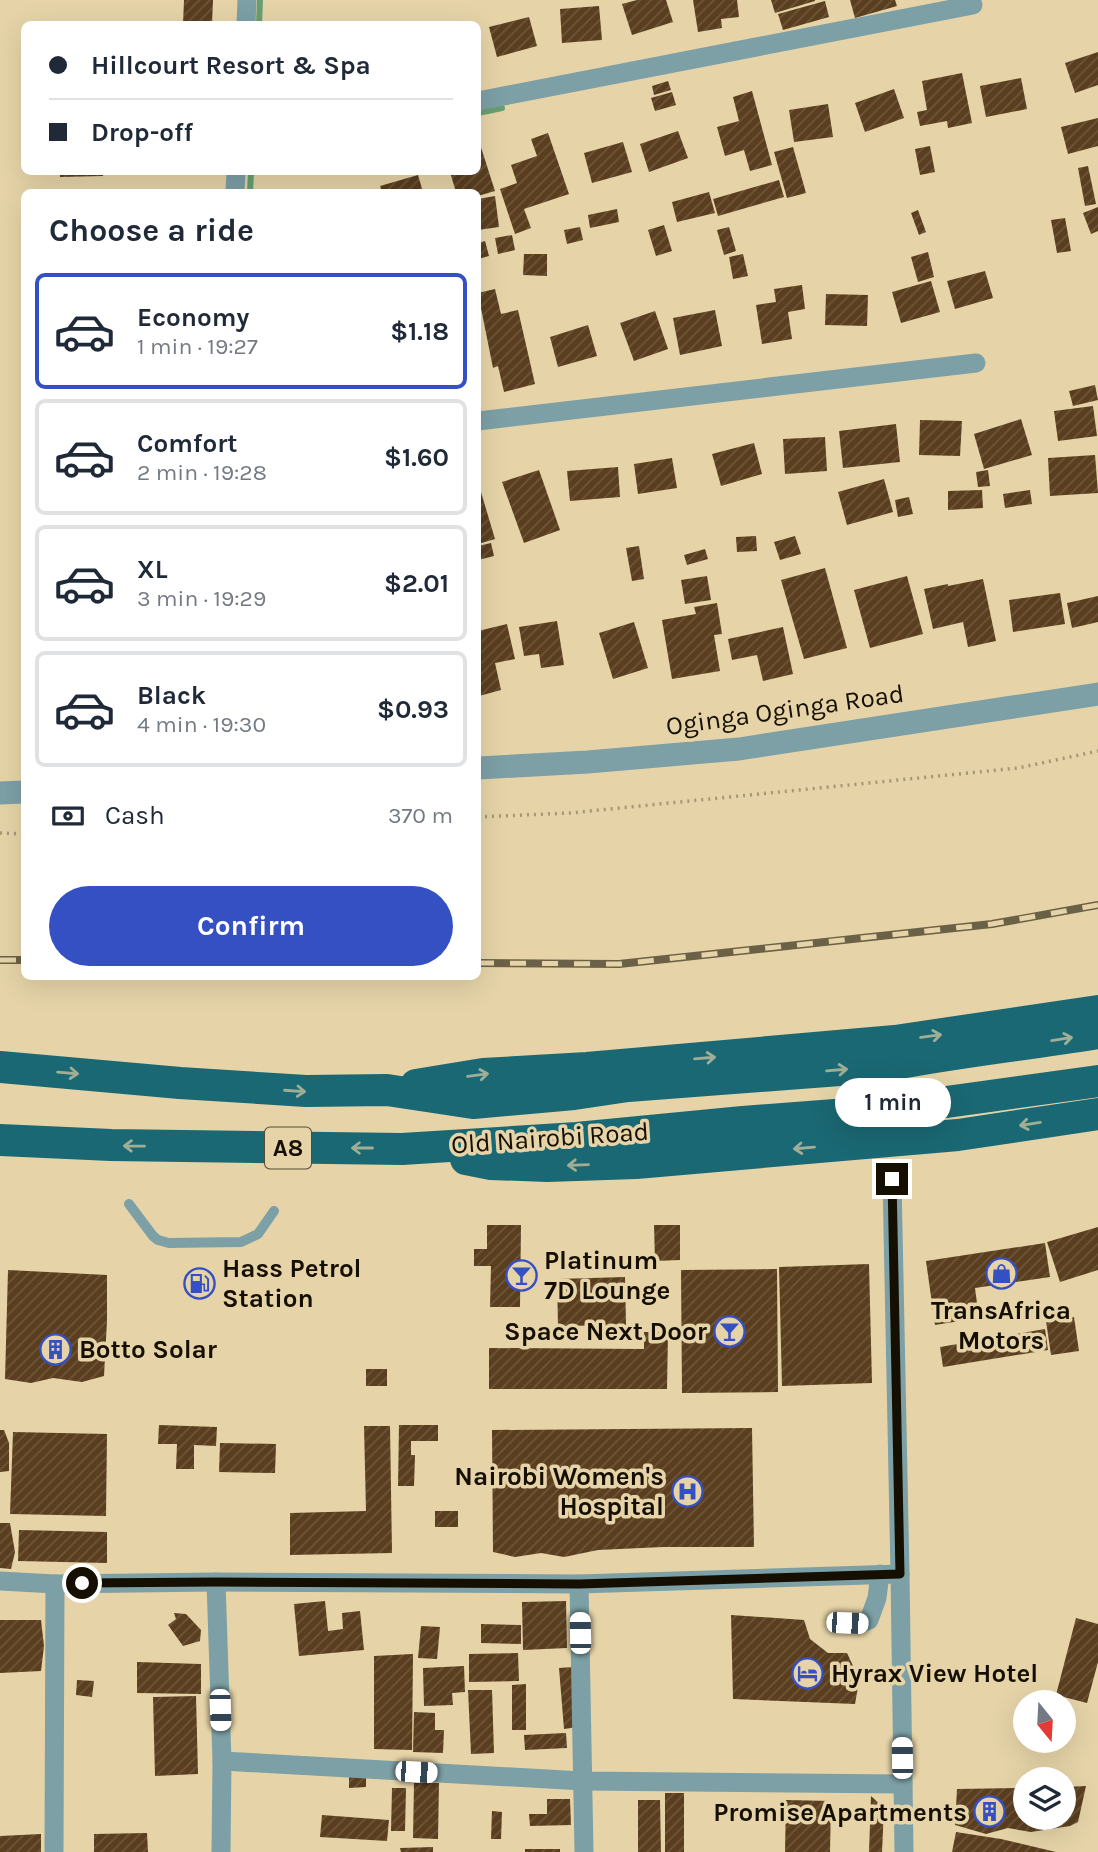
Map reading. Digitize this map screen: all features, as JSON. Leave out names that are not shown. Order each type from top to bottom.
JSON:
[{"type":"highway","points":[[387,1090],[483,1074],[587,1068],[895,1041],[1098,1011]]},
{"type":"highway","name":"Old Nairobi Road","points":[[0,1067],[306,1091],[387,1090],[473,1103],[628,1086],[879,1067],[1098,1033]]},
{"type":"highway","name":"Old Nairobi Road","points":[[0,1140],[111,1145],[402,1149],[577,1138],[874,1112],[1098,1081]]},
{"type":"highway","points":[[402,1149],[491,1164],[547,1166],[636,1163],[958,1135],[1098,1114]]},
{"type":"street","points":[[246,21],[247,0]]},
{"type":"street","points":[[481,100],[973,5]]},
{"type":"street","points":[[481,421],[976,363]]},
{"type":"street","name":"Oginga Oginga Road","points":[[481,768],[739,749],[1098,694]]},
{"type":"street","points":[[0,793],[21,792]]},
{"type":"street","points":[[892,1179],[904,1852]]},
{"type":"street","points":[[847,1623],[869,1620],[877,1598],[880,1574]]},
{"type":"street","points":[[0,1581],[55,1584],[579,1584],[900,1574]]},
{"type":"street","points":[[216,1582],[222,1761],[221,1852]]},
{"type":"street","points":[[54,1852],[55,1584]]},
{"type":"street","points":[[579,1584],[584,1852]]},
{"type":"street","points":[[222,1761],[583,1780],[903,1784]]},
{"type":"lane","points":[[129,1204],[153,1236],[169,1243],[242,1242],[257,1234],[274,1211]]},
{"type":"path","points":[[481,817],[570,813],[1018,768],[1098,751]]},
{"type":"path","points":[[0,833],[21,834]]},
{"type":"building","points":[[184,0],[213,0],[212,21],[183,21]]},
{"type":"building","points":[[637,0],[666,0],[673,22],[632,35],[622,4]]},
{"type":"building","points":[[693,0],[737,0],[739,17],[721,19],[722,28],[698,32]]},
{"type":"building","points":[[771,0],[815,0],[815,1],[775,13]]},
{"type":"building","points":[[850,0],[895,0],[897,6],[855,18]]},
{"type":"building","points":[[825,1],[829,17],[783,30],[778,14]]},
{"type":"building","points":[[599,6],[602,40],[562,43],[560,9]]},
{"type":"building","points":[[529,17],[537,46],[497,57],[489,27]]},
{"type":"building","points":[[1098,52],[1098,85],[1075,93],[1065,63]]},
{"type":"building","points":[[962,73],[972,123],[948,128],[947,121],[920,126],[917,112],[927,110],[922,81]]},
{"type":"building","points":[[1021,78],[1027,109],[986,117],[980,86]]},
{"type":"building","points":[[668,81],[671,90],[654,95],[652,86]]},
{"type":"building","points":[[894,89],[904,118],[865,132],[855,103]]},
{"type":"building","points":[[752,91],[772,165],[750,171],[744,150],[725,156],[717,127],[739,121],[733,97]]},
{"type":"building","points":[[672,92],[676,105],[655,111],[651,98]]},
{"type":"building","points":[[828,104],[833,137],[794,142],[789,110]]},
{"type":"building","points":[[1098,118],[1098,146],[1068,154],[1061,127]]},
{"type":"building","points":[[678,131],[688,158],[649,172],[640,144]]},
{"type":"building","points":[[548,133],[569,194],[524,209],[531,228],[515,234],[500,189],[517,183],[511,165],[537,156],[531,139]]},
{"type":"building","points":[[623,142],[632,172],[592,183],[584,153]]},
{"type":"building","points":[[930,146],[935,172],[920,175],[915,149]]},
{"type":"building","points":[[481,147],[495,191],[481,195],[481,189],[455,189],[451,175],[481,175]]},
{"type":"building","points":[[793,147],[806,193],[787,198],[774,152]]},
{"type":"building","points":[[1088,166],[1096,204],[1085,206],[1078,168]]},
{"type":"building","points":[[60,175],[103,175],[103,176]]},
{"type":"building","points":[[418,175],[422,189],[381,189],[380,186]]},
{"type":"building","points":[[779,180],[784,197],[718,216],[713,199]]},
{"type":"building","points":[[709,192],[715,213],[677,222],[672,202]]},
{"type":"building","points":[[495,196],[499,227],[481,230],[481,198]]},
{"type":"building","points":[[1098,207],[1098,231],[1091,234],[1083,213]]},
{"type":"building","points":[[617,209],[619,222],[590,228],[588,215]]},
{"type":"building","points":[[918,210],[926,232],[919,235],[911,213]]},
{"type":"building","points":[[1065,218],[1071,251],[1057,253],[1051,220]]},
{"type":"building","points":[[664,225],[672,251],[656,256],[648,230]]},
{"type":"building","points":[[580,227],[583,240],[567,244],[564,230]]},
{"type":"building","points":[[729,227],[736,251],[724,255],[717,230]]},
{"type":"building","points":[[512,235],[515,250],[498,254],[495,238]]},
{"type":"building","points":[[485,241],[489,256],[481,258],[481,242]]},
{"type":"building","points":[[928,252],[934,277],[918,282],[911,257]]},
{"type":"building","points":[[524,254],[547,254],[547,276],[523,275]]},
{"type":"building","points":[[743,254],[748,276],[733,279],[729,257]]},
{"type":"building","points":[[985,271],[993,298],[955,309],[947,281]]},
{"type":"building","points":[[931,281],[940,312],[901,323],[892,292]]},
{"type":"building","points":[[802,285],[805,309],[788,312],[792,339],[762,344],[756,305],[776,302],[774,289]]},
{"type":"building","points":[[495,289],[501,314],[518,310],[535,384],[504,392],[498,366],[493,368],[481,308],[481,292]]},
{"type":"building","points":[[826,294],[868,295],[867,326],[825,325]]},
{"type":"building","points":[[715,310],[722,346],[680,355],[673,318]]},
{"type":"building","points":[[655,311],[668,349],[634,361],[620,323]]},
{"type":"building","points":[[588,325],[597,356],[558,367],[550,337]]},
{"type":"building","points":[[1095,385],[1098,400],[1073,406],[1069,391]]},
{"type":"building","points":[[1093,406],[1097,436],[1058,441],[1054,411]]},
{"type":"building","points":[[1021,419],[1032,455],[984,469],[974,434]]},
{"type":"building","points":[[920,420],[962,421],[960,456],[919,455]]},
{"type":"building","points":[[896,424],[900,462],[843,468],[839,431]]},
{"type":"building","points":[[825,437],[827,471],[785,474],[783,439]]},
{"type":"building","points":[[754,443],[762,474],[721,486],[712,454]]},
{"type":"building","points":[[1095,455],[1098,493],[1050,496],[1048,458]]},
{"type":"building","points":[[672,458],[677,488],[638,494],[634,464]]},
{"type":"building","points":[[618,467],[620,497],[570,501],[567,471]]},
{"type":"building","points":[[539,470],[560,530],[524,543],[502,482]]},
{"type":"building","points":[[988,470],[990,486],[978,487],[976,472]]},
{"type":"building","points":[[884,479],[893,512],[847,525],[838,492]]},
{"type":"building","points":[[982,490],[983,508],[948,510],[948,491]]},
{"type":"building","points":[[1030,490],[1032,504],[1005,508],[1003,494]]},
{"type":"building","points":[[481,492],[495,539],[481,543]]},
{"type":"building","points":[[909,497],[913,514],[898,517],[895,500]]},
{"type":"building","points":[[756,536],[757,551],[737,552],[736,537]]},
{"type":"building","points":[[795,536],[801,554],[780,560],[774,542]]},
{"type":"building","points":[[491,543],[494,556],[481,559],[481,545]]},
{"type":"building","points":[[639,546],[644,579],[632,581],[626,548]]},
{"type":"building","points":[[705,549],[708,559],[687,565],[684,555]]},
{"type":"building","points":[[825,568],[847,648],[804,659],[781,580]]},
{"type":"building","points":[[707,576],[711,600],[685,604],[681,580]]},
{"type":"building","points":[[907,576],[923,634],[870,648],[854,590]]},
{"type":"building","points":[[983,579],[996,641],[968,647],[963,622],[933,629],[924,589]]},
{"type":"building","points":[[1060,593],[1065,624],[1013,632],[1009,600]]},
{"type":"building","points":[[1098,596],[1098,622],[1072,628],[1067,603]]},
{"type":"building","points":[[717,603],[722,634],[714,635],[720,671],[672,679],[662,620],[696,614],[694,607]]},
{"type":"building","points":[[557,621],[564,665],[541,668],[539,654],[524,656],[519,627]]},
{"type":"building","points":[[634,622],[648,668],[613,679],[599,633]]},
{"type":"building","points":[[507,624],[515,659],[495,663],[501,690],[481,695],[481,630]]},
{"type":"building","points":[[783,627],[793,674],[763,681],[757,655],[732,660],[728,639]]},
{"type":"building","points":[[487,1225],[521,1225],[520,1307],[490,1307],[491,1266],[474,1266],[474,1249],[487,1249]]},
{"type":"building","points":[[654,1225],[680,1225],[680,1260],[655,1261]]},
{"type":"building","points":[[1098,1227],[1098,1270],[1060,1282],[1047,1242]]},
{"type":"building","points":[[1045,1243],[1050,1277],[975,1288],[979,1318],[935,1325],[926,1261]]},
{"type":"building","points":[[869,1264],[872,1383],[782,1386],[779,1267]]},
{"type":"building","name":"Space Next Door","points":[[777,1269],[778,1392],[682,1393],[681,1270]]},
{"type":"building","name":"Botto Solar","points":[[8,1270],[107,1275],[104,1376],[82,1382],[53,1378],[31,1383],[5,1379]]},
{"type":"building","points":[[625,1277],[626,1325],[558,1326],[557,1279]]},
{"type":"building","points":[[1074,1317],[1079,1351],[1051,1355],[1046,1321]]},
{"type":"building","points":[[1045,1329],[1048,1350],[943,1367],[940,1347]]},
{"type":"building","points":[[644,1332],[668,1332],[667,1389],[489,1389],[489,1348],[644,1349]]},
{"type":"building","points":[[366,1369],[387,1369],[387,1386],[366,1386]]},
{"type":"building","points":[[159,1425],[217,1427],[216,1446],[194,1445],[194,1469],[176,1469],[177,1444],[158,1444]]},
{"type":"building","points":[[399,1425],[438,1425],[438,1441],[411,1441],[411,1455],[415,1455],[414,1486],[398,1486]]},
{"type":"building","points":[[364,1426],[390,1426],[392,1553],[290,1555],[290,1513],[366,1511]]},
{"type":"building","points":[[752,1428],[754,1547],[598,1550],[564,1557],[541,1553],[515,1557],[493,1552],[492,1430]]},
{"type":"building","points":[[0,1430],[4,1430],[9,1443],[9,1471],[0,1472]]},
{"type":"building","points":[[13,1432],[107,1434],[106,1516],[10,1514]]},
{"type":"building","points":[[220,1443],[276,1444],[275,1473],[219,1472]]},
{"type":"building","points":[[435,1511],[458,1511],[458,1527],[435,1527]]},
{"type":"building","points":[[0,1523],[10,1523],[15,1552],[11,1569],[0,1568]]},
{"type":"building","points":[[19,1530],[107,1532],[107,1563],[18,1561]]},
{"type":"building","points":[[325,1601],[328,1631],[343,1629],[342,1613],[360,1611],[364,1650],[299,1656],[294,1604]]},
{"type":"building","points":[[566,1601],[567,1648],[523,1650],[522,1602]]},
{"type":"building","points":[[174,1613],[186,1614],[201,1630],[200,1641],[183,1646],[168,1625],[176,1619]]},
{"type":"building","points":[[731,1615],[804,1620],[810,1639],[828,1653],[847,1653],[855,1670],[858,1687],[855,1704],[733,1699]]},
{"type":"building","points":[[1076,1618],[1098,1624],[1098,1662],[1087,1703],[1076,1700],[1076,1690],[1057,1690]]},
{"type":"building","points":[[0,1620],[41,1620],[44,1646],[41,1671],[0,1673]]},
{"type":"building","points":[[481,1624],[521,1625],[521,1644],[481,1643]]},
{"type":"building","points":[[421,1626],[440,1627],[437,1659],[418,1658]]},
{"type":"building","points":[[518,1653],[519,1681],[469,1682],[469,1654]]},
{"type":"building","points":[[413,1654],[412,1750],[374,1749],[374,1656]]},
{"type":"building","points":[[137,1662],[201,1664],[201,1694],[137,1693]]},
{"type":"building","points":[[464,1666],[465,1692],[452,1693],[453,1705],[424,1706],[423,1668]]},
{"type":"building","points":[[573,1667],[578,1727],[564,1729],[559,1668]]},
{"type":"building","points":[[77,1680],[94,1681],[92,1697],[76,1695]]},
{"type":"building","points":[[526,1684],[526,1730],[512,1730],[512,1685]]},
{"type":"building","points":[[468,1690],[492,1690],[494,1753],[471,1754]]},
{"type":"building","points":[[196,1696],[198,1774],[155,1776],[153,1697]]},
{"type":"building","points":[[414,1712],[435,1713],[435,1730],[444,1730],[443,1753],[413,1752]]},
{"type":"building","points":[[566,1733],[567,1748],[525,1750],[524,1735]]},
{"type":"building","points":[[366,1774],[366,1787],[349,1788],[349,1775]]},
{"type":"building","points":[[414,1783],[439,1783],[438,1839],[413,1838]]},
{"type":"building","name":"Promise Apartments","points":[[1076,1786],[1086,1786],[1076,1823]]},
{"type":"building","points":[[392,1788],[406,1788],[405,1831],[391,1831]]},
{"type":"building","name":"Promise Apartments","points":[[1013,1788],[1013,1829],[986,1834],[955,1825],[957,1789]]},
{"type":"building","points":[[665,1793],[684,1793],[684,1852],[665,1852]]},
{"type":"building","points":[[871,1796],[884,1808],[882,1852],[869,1852]]},
{"type":"building","points":[[547,1799],[570,1799],[571,1825],[530,1826],[529,1814],[547,1814]]},
{"type":"building","points":[[638,1800],[660,1800],[661,1852],[638,1852]]},
{"type":"building","points":[[786,1800],[831,1801],[830,1852],[785,1852]]},
{"type":"building","points":[[492,1811],[502,1812],[501,1839],[491,1839]]},
{"type":"building","points":[[322,1815],[389,1820],[387,1841],[320,1837]]},
{"type":"building","points":[[956,1832],[1001,1839],[1056,1852],[952,1852]]},
{"type":"building","points":[[147,1833],[148,1852],[94,1852],[94,1834]]},
{"type":"building","points":[[41,1834],[41,1852],[0,1852],[0,1836]]},
{"type":"building","points":[[433,1847],[433,1852],[401,1852],[400,1848]]},
{"type":"building","points":[[525,1849],[560,1849],[560,1852],[525,1852]]},
{"type":"waterway","points":[[259,21],[260,0]]},
{"type":"waterway","points":[[481,112],[502,108]]},
{"type":"waterway","points":[[250,189],[251,175]]},
{"type":"railway","points":[[481,963],[619,964],[992,924],[1098,905]]},
{"type":"railway","points":[[0,960],[21,960]]},
{"type":"place","name":"TransAfrica Motors","points":[[1001,1274]]},
{"type":"place","name":"Platinum 7D Lounge","points":[[521,1275]]},
{"type":"place","name":"Hass Petrol Station","points":[[199,1283]]},
{"type":"place","name":"Space Next Door","points":[[730,1331]]},
{"type":"place","name":"Botto Solar","points":[[56,1349]]},
{"type":"place","name":"Nairobi Women's Hospital","points":[[687,1491]]},
{"type":"place","name":"Hyrax View Hotel","points":[[808,1673]]},
{"type":"place","name":"Promise Apartments","points":[[990,1812]]},
{"type":"route","points":[[82,1583],[579,1584],[900,1574],[892,1179]]}]
